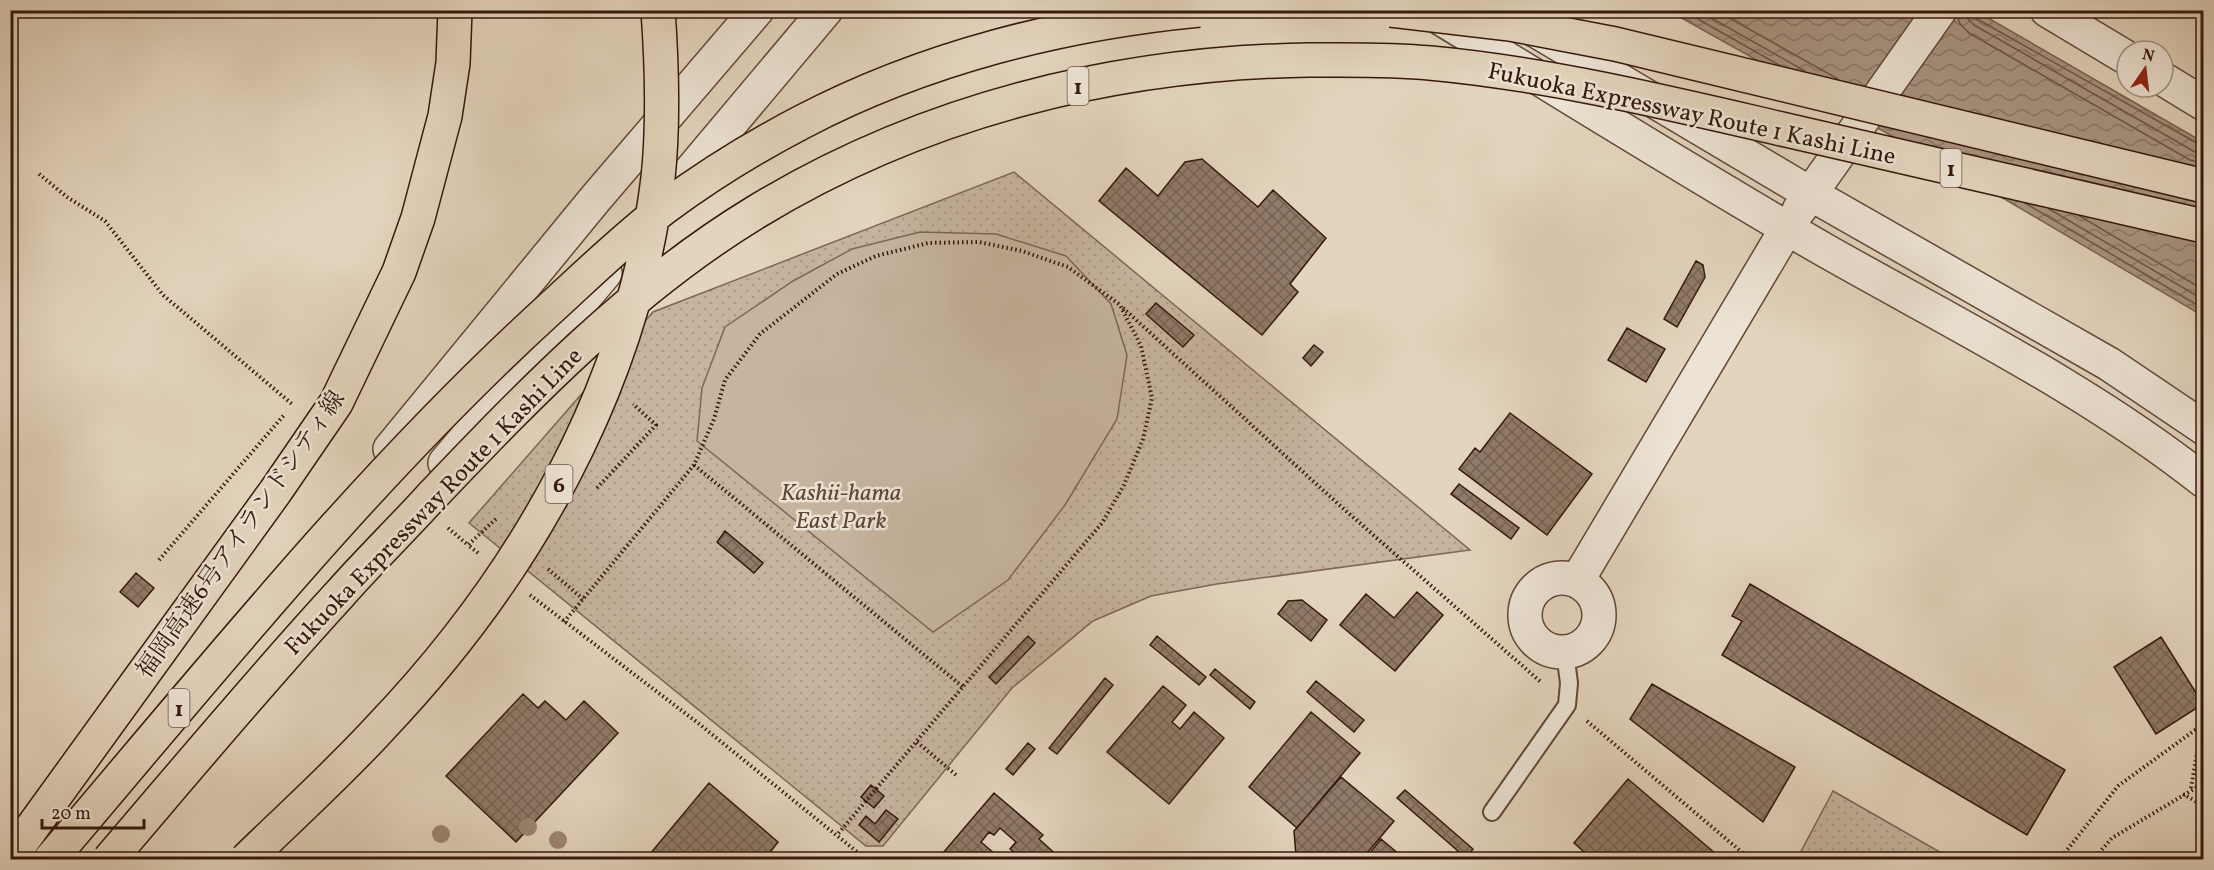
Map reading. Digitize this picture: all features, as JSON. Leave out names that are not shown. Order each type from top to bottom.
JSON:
[{"type":"highway","name":"福岡高速6号アイランドシティ線","points":[[10,858],[275,492],[336,403],[399,272],[418,218],[445,116],[453,63],[455,10]]},
{"type":"highway","name":"6","points":[[246,860],[381,728],[464,632],[527,540],[574,458],[606,386],[643,260],[658,178],[662,110],[658,10]]},
{"type":"highway","name":"Fukuoka Expressway Route 1 Kashi Line","points":[[50,860],[390,465],[508,346],[663,209],[734,161],[801,122],[869,89],[954,60],[1034,37],[1130,17],[1199,10]]},
{"type":"highway","name":"Fukuoka Expressway Route 1 Kashi Line","points":[[1391,10],[1510,24],[1615,44],[2204,186]]},
{"type":"highway","name":"Fukuoka Expressway Route 1 Kashi Line","points":[[110,860],[340,594],[535,387],[607,322],[695,253],[754,213],[822,175],[884,146],[965,116],[1049,92],[1145,71],[1239,62],[1423,62],[1507,72],[1607,91],[2199,225]]},
{"type":"street","points":[[50,860],[596,198],[757,10]]},
{"type":"street","points":[[110,860],[826,10]]},
{"type":"street","points":[[1428,10],[1787,228],[2087,399],[2160,446],[2204,481]]},
{"type":"street","points":[[1502,10],[1809,193],[2109,364],[2204,428]]},
{"type":"street","points":[[1577,581],[1809,193],[1940,10]]},
{"type":"street","points":[[2047,10],[2115,51]]},
{"type":"street","points":[[2175,87],[2204,104]]},
{"type":"street","points":[[1555,578],[1577,581],[1590,591],[1598,606],[1598,622],[1592,637],[1580,648],[1565,652],[1543,648],[1527,631],[1524,609],[1535,588],[1555,578]]},
{"type":"lane","points":[[1492,812],[1567,705],[1569,683],[1565,652]]},
{"type":"path","points":[[39,174],[67,197],[105,221],[163,295],[294,403],[159,560]]},
{"type":"path","points":[[564,622],[694,465],[714,419],[725,380],[760,334],[837,274],[876,256],[928,243],[979,242],[1022,251],[1068,267],[1120,305],[1416,572]]},
{"type":"path","points":[[837,835],[1102,523],[1124,485],[1139,448],[1152,398],[1141,346],[1120,305]]},
{"type":"path","points":[[694,465],[963,687]]},
{"type":"path","points":[[532,597],[698,723],[867,860]]},
{"type":"path","points":[[2059,860],[2118,786],[2202,725],[2192,788]]},
{"type":"path","points":[[917,742],[956,776]]},
{"type":"path","points":[[2093,860],[2112,838],[2192,788],[2204,783]]},
{"type":"path","points":[[2183,794],[2204,806]]},
{"type":"green space","name":"Kashii-hama East Park","points":[[1014,172],[1470,550],[1217,584],[1151,596],[1093,621],[1012,688],[883,846],[866,846],[469,523],[653,312]]},
{"type":"green space","points":[[920,232],[996,234],[1066,256],[1111,304],[1127,355],[1117,419],[1065,505],[1008,580],[933,632],[697,441],[702,388],[725,327],[793,281],[852,249]]},
{"type":"green space","points":[[1833,791],[1952,859],[1797,859]]},
{"type":"water","points":[[1669,11],[1976,11],[2115,91],[2115,99],[2128,99],[2203,142],[2203,316],[2008,201]]},
{"type":"building","points":[[1202,159],[1258,207],[1273,190],[1326,238],[1290,284],[1298,292],[1262,335],[1099,201],[1126,168],[1158,196],[1185,162]]},
{"type":"building","points":[[1696,261],[1703,265],[1705,277],[1677,327],[1664,319]]},
{"type":"building","points":[[1156,303],[1194,335],[1183,347],[1146,314]]},
{"type":"building","points":[[1627,328],[1665,349],[1646,382],[1608,360]]},
{"type":"building","points":[[1314,345],[1323,352],[1311,366],[1303,358]]},
{"type":"building","points":[[1510,413],[1592,474],[1547,535],[1459,469],[1475,448],[1480,452]]},
{"type":"building","points":[[1459,484],[1519,528],[1511,539],[1451,494]]},
{"type":"building","points":[[725,531],[763,563],[754,573],[717,542]]},
{"type":"building","points":[[136,573],[154,588],[138,607],[120,592]]},
{"type":"building","points":[[1750,584],[2065,770],[2027,835],[1722,655],[1742,621],[1732,616]]},
{"type":"building","points":[[1417,592],[1443,615],[1395,671],[1340,625],[1366,594],[1394,618]]},
{"type":"building","points":[[1302,600],[1327,620],[1311,641],[1278,614],[1288,601]]},
{"type":"building","points":[[1028,636],[1035,643],[996,684],[989,677]]},
{"type":"building","points":[[1157,636],[1206,677],[1199,685],[1150,645]]},
{"type":"building","points":[[2161,637],[2203,704],[2156,734],[2114,667]]},
{"type":"building","points":[[1215,669],[1255,702],[1250,709],[1210,675]]},
{"type":"building","points":[[1105,678],[1113,685],[1057,754],[1049,748]]},
{"type":"building","points":[[1316,681],[1364,720],[1354,732],[1307,692]]},
{"type":"building","points":[[1652,684],[1795,767],[1763,822],[1630,719]]},
{"type":"building","points":[[1163,686],[1186,705],[1172,722],[1180,729],[1194,712],[1224,738],[1169,804],[1107,752]]},
{"type":"building","points":[[523,694],[538,708],[545,701],[566,720],[584,701],[618,733],[516,842],[446,776]]},
{"type":"building","points":[[1311,712],[1360,753],[1297,828],[1249,787]]},
{"type":"building","points":[[1028,743],[1035,749],[1013,775],[1006,769]]},
{"type":"building","points":[[1341,777],[1394,821],[1361,860],[1300,860],[1296,856],[1294,831]]},
{"type":"building","points":[[1628,779],[1723,860],[1593,860],[1574,843]]},
{"type":"building","points":[[709,783],[778,842],[764,860],[645,860]]},
{"type":"building","points":[[871,785],[884,796],[874,808],[861,797]]},
{"type":"building","points":[[1405,790],[1473,849],[1466,858],[1397,798]]},
{"type":"building","points":[[994,793],[1043,835],[1039,839],[1062,860],[1008,860],[1014,852],[1010,849],[1016,842],[1000,828],[994,835],[989,832],[981,842],[1002,860],[937,860]]},
{"type":"building","points":[[886,810],[898,819],[879,842],[859,825],[866,816],[875,824]]},
{"type":"building","points":[[1381,839],[1406,860],[1364,860]]}]
